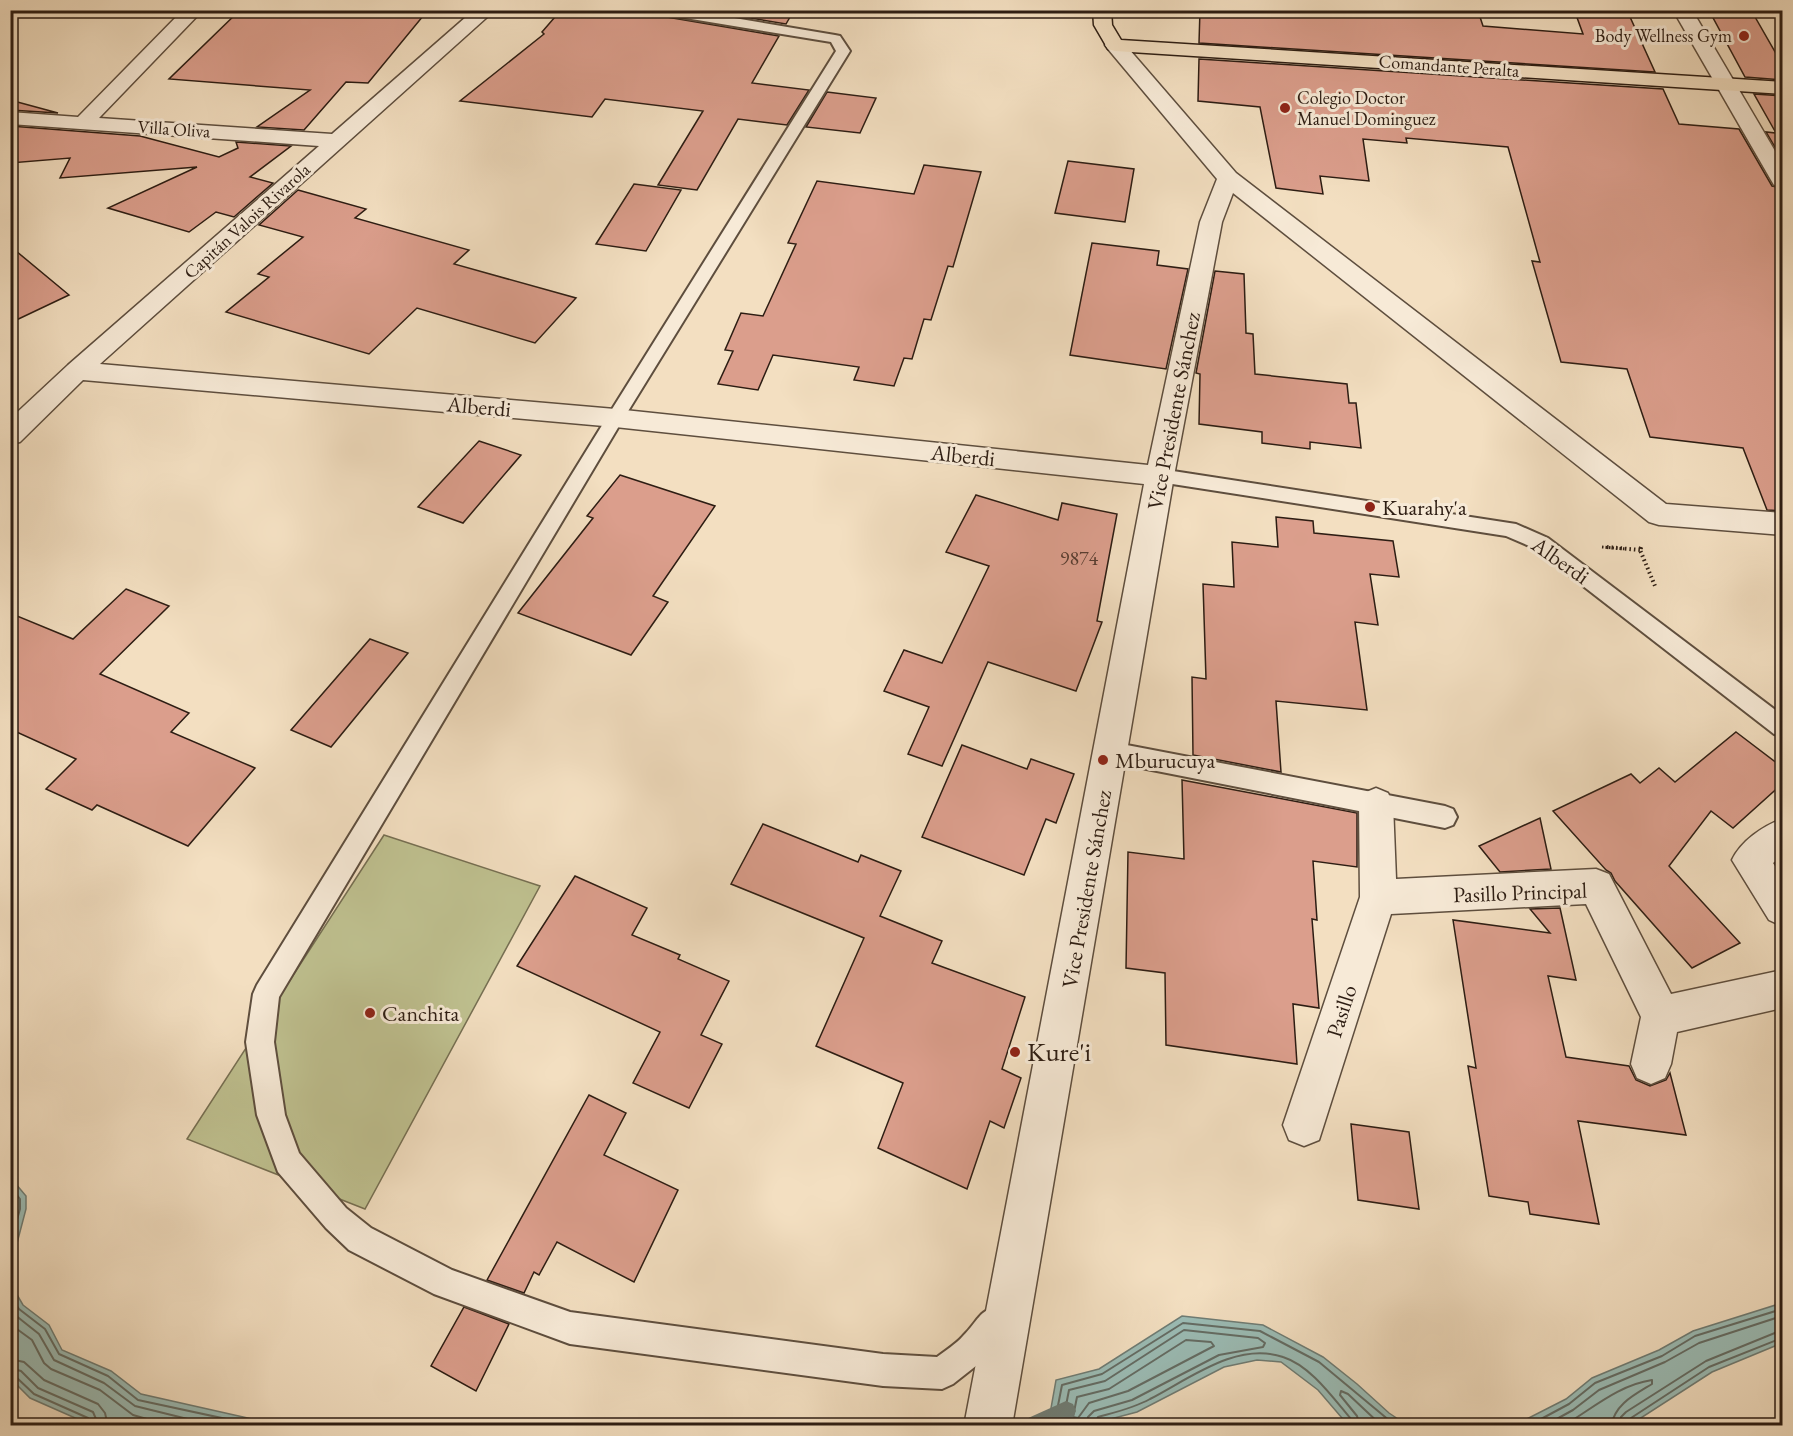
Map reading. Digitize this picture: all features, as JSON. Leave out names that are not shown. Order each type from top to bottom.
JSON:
[{"type":"main road","points":[[1102,10],[1103,25],[1115,45]]},
{"type":"main road","name":"Comandante Peralta","points":[[1115,45],[1782,88]]},
{"type":"street","points":[[83,123],[194,10]]},
{"type":"street","name":"Capitán Valois Rivarola","points":[[10,435],[77,371],[486,10]]},
{"type":"street","points":[[1682,10],[1782,180]]},
{"type":"street","points":[[1115,45],[1228,178],[1659,514],[1782,524]]},
{"type":"street","name":"Villa Oliva","points":[[10,118],[337,141]]},
{"type":"street","name":"Vice Presidente Sánchez","points":[[988,1425],[1112,752],[1160,476],[1211,222],[1228,178]]},
{"type":"street","name":"Alberdi","points":[[77,371],[615,418],[1160,476]]},
{"type":"street","points":[[1376,804],[1378,897]]},
{"type":"street","points":[[1782,835],[1750,860],[1782,908]]},
{"type":"street","name":"Pasillo Principal","points":[[1378,897],[1596,886],[1661,1016]]},
{"type":"street","name":"Pasillo","points":[[1304,1125],[1378,897]]},
{"type":"street","points":[[1651,1064],[1661,1016],[1782,989]]},
{"type":"lane","points":[[661,10],[835,39],[843,51],[615,418],[266,994],[260,1042],[271,1114],[288,1162],[336,1218],[360,1239],[445,1283],[570,1328],[883,1370],[942,1372],[975,1347],[989,1327],[1004,1333]]},
{"type":"lane","name":"Alberdi","points":[[1160,476],[1509,529],[1540,543],[1782,727]]},
{"type":"lane","points":[[1112,752],[1444,817]]},
{"type":"path","points":[[1659,514],[1640,550],[1682,650]]},
{"type":"green space","name":"Canchita","points":[[384,835],[540,886],[365,1209],[187,1139]]},
{"type":"water","points":[[10,1177],[26,1196],[26,1209],[12,1273],[16,1293],[23,1305],[49,1325],[62,1350],[111,1371],[141,1394],[252,1419],[288,1422],[293,1425],[91,1425],[30,1398],[11,1379]]},
{"type":"water","points":[[1782,1303],[1782,1343],[1712,1372],[1630,1425],[1515,1425],[1566,1399],[1592,1378],[1659,1350],[1693,1331]]},
{"type":"water","points":[[1182,1316],[1263,1325],[1323,1357],[1389,1413],[1407,1425],[1348,1425],[1318,1390],[1281,1362],[1257,1360],[1224,1367],[1137,1412],[1088,1425],[1048,1425],[1056,1380],[1099,1369]]},
{"type":"building","points":[[240,10],[428,10],[368,83],[346,82],[304,130],[257,127],[310,90],[169,79]]},
{"type":"building","points":[[561,10],[590,10],[651,17],[653,10],[661,16],[779,36],[752,83],[809,90],[787,125],[738,119],[697,190],[658,185],[703,111],[605,99],[592,117],[460,101],[544,34],[542,32]]},
{"type":"building","points":[[703,10],[794,10],[786,24]]},
{"type":"building","points":[[1200,10],[1437,10],[1479,14],[1483,26],[1583,34],[1575,12],[1630,17],[1655,72],[1199,43]]},
{"type":"building","name":"Body Wellness Gym","points":[[1711,14],[1755,17],[1782,64],[1782,80],[1745,77]]},
{"type":"building","points":[[1199,59],[1663,89],[1679,124],[1739,129],[1772,186],[1782,188],[1782,511],[1767,510],[1743,448],[1650,437],[1627,369],[1561,362],[1532,261],[1540,262],[1508,147],[1406,138],[1407,143],[1363,139],[1369,181],[1320,176],[1323,194],[1276,188],[1260,107],[1198,101]]},
{"type":"building","points":[[827,92],[876,98],[860,133],[806,127]]},
{"type":"building","points":[[1754,94],[1782,96],[1782,159],[1766,132],[1776,133]]},
{"type":"building","points":[[10,100],[58,113],[10,110]]},
{"type":"building","points":[[10,126],[140,136],[219,157],[238,148],[236,142],[291,146],[250,177],[273,183],[234,217],[216,212],[189,232],[108,208],[197,167],[60,178],[70,158],[10,163]]},
{"type":"building","points":[[1068,161],[1134,169],[1125,222],[1055,213]]},
{"type":"building","points":[[924,165],[981,172],[953,267],[948,266],[931,320],[924,319],[912,359],[904,358],[894,386],[854,380],[859,367],[773,355],[758,390],[718,384],[733,351],[725,350],[741,313],[763,316],[796,244],[788,243],[817,181],[914,194]]},
{"type":"building","points":[[634,184],[681,190],[646,251],[596,244]]},
{"type":"building","points":[[298,190],[366,209],[355,218],[469,250],[454,264],[576,298],[535,343],[417,308],[369,354],[226,312],[269,277],[258,274],[303,237],[259,225]]},
{"type":"building","points":[[1092,243],[1159,251],[1157,265],[1188,269],[1166,369],[1070,355]]},
{"type":"building","points":[[10,246],[69,295],[10,323]]},
{"type":"building","points":[[1215,271],[1244,274],[1246,333],[1253,334],[1255,374],[1347,384],[1349,403],[1356,403],[1361,448],[1310,442],[1310,449],[1262,443],[1262,432],[1199,424],[1200,374],[1196,373]]},
{"type":"building","points":[[479,441],[521,455],[463,523],[418,507]]},
{"type":"building","points":[[620,475],[715,506],[653,596],[668,602],[631,655],[518,613],[593,518],[587,516]]},
{"type":"building","points":[[976,495],[1058,520],[1062,503],[1117,514],[1097,621],[1102,622],[1076,691],[988,662],[942,766],[908,754],[929,707],[884,691],[904,650],[942,663],[989,566],[946,552]]},
{"type":"building","points":[[1276,517],[1313,521],[1314,533],[1393,541],[1399,577],[1370,574],[1378,625],[1355,622],[1367,710],[1276,701],[1281,772],[1193,755],[1192,677],[1206,679],[1203,584],[1234,587],[1232,542],[1278,547]]},
{"type":"building","points":[[126,589],[169,606],[100,674],[189,713],[171,732],[255,768],[188,846],[97,805],[92,810],[46,789],[76,759],[10,729],[10,613],[73,639]]},
{"type":"building","points":[[370,639],[408,653],[331,747],[291,730]]},
{"type":"building","points":[[1736,732],[1782,767],[1782,784],[1733,828],[1711,811],[1669,866],[1740,943],[1692,968],[1615,881],[1611,873],[1553,811],[1631,774],[1640,783],[1659,768],[1675,782]]},
{"type":"building","points":[[962,745],[1027,769],[1031,759],[1074,774],[1056,823],[1046,819],[1024,875],[922,837]]},
{"type":"building","points":[[1182,780],[1357,813],[1357,867],[1313,861],[1317,920],[1312,919],[1319,1008],[1293,1004],[1297,1064],[1166,1045],[1165,973],[1126,968],[1128,852],[1184,859]]},
{"type":"building","points":[[1540,818],[1551,869],[1500,872],[1479,846]]},
{"type":"building","points":[[763,824],[858,862],[861,855],[901,871],[880,916],[942,941],[932,963],[1025,997],[1002,1069],[1021,1078],[1004,1128],[990,1121],[967,1189],[878,1148],[903,1083],[816,1046],[864,938],[731,884]]},
{"type":"building","points":[[575,876],[647,908],[632,935],[680,955],[678,959],[729,981],[701,1035],[722,1044],[689,1108],[633,1083],[660,1032],[517,966]]},
{"type":"building","points":[[1560,908],[1576,980],[1548,976],[1566,1057],[1629,1066],[1636,1080],[1650,1086],[1666,1080],[1670,1073],[1686,1135],[1578,1121],[1599,1224],[1530,1214],[1528,1202],[1489,1196],[1468,1066],[1476,1068],[1453,920],[1550,933],[1530,909]]},
{"type":"building","points":[[589,1095],[626,1113],[604,1155],[678,1190],[634,1282],[557,1242],[539,1275],[534,1272],[524,1293],[487,1280]]},
{"type":"building","points":[[1351,1124],[1409,1132],[1419,1209],[1358,1200]]},
{"type":"building","points":[[464,1307],[509,1324],[476,1391],[431,1366]]},
{"type":"waterway","points":[[1033,1426],[1066,1411]]},
{"type":"place","name":"Body Wellness Gym","points":[[1744,36]]},
{"type":"place","name":"Colegio Doctor Manuel Dominguez","points":[[1285,108]]},
{"type":"place","name":"Kuarahy'a","points":[[1370,507]]},
{"type":"place","name":"Mburucuya","points":[[1103,760]]},
{"type":"place","name":"Canchita","points":[[370,1013]]},
{"type":"place","name":"Kure'i","points":[[1015,1052]]}]
